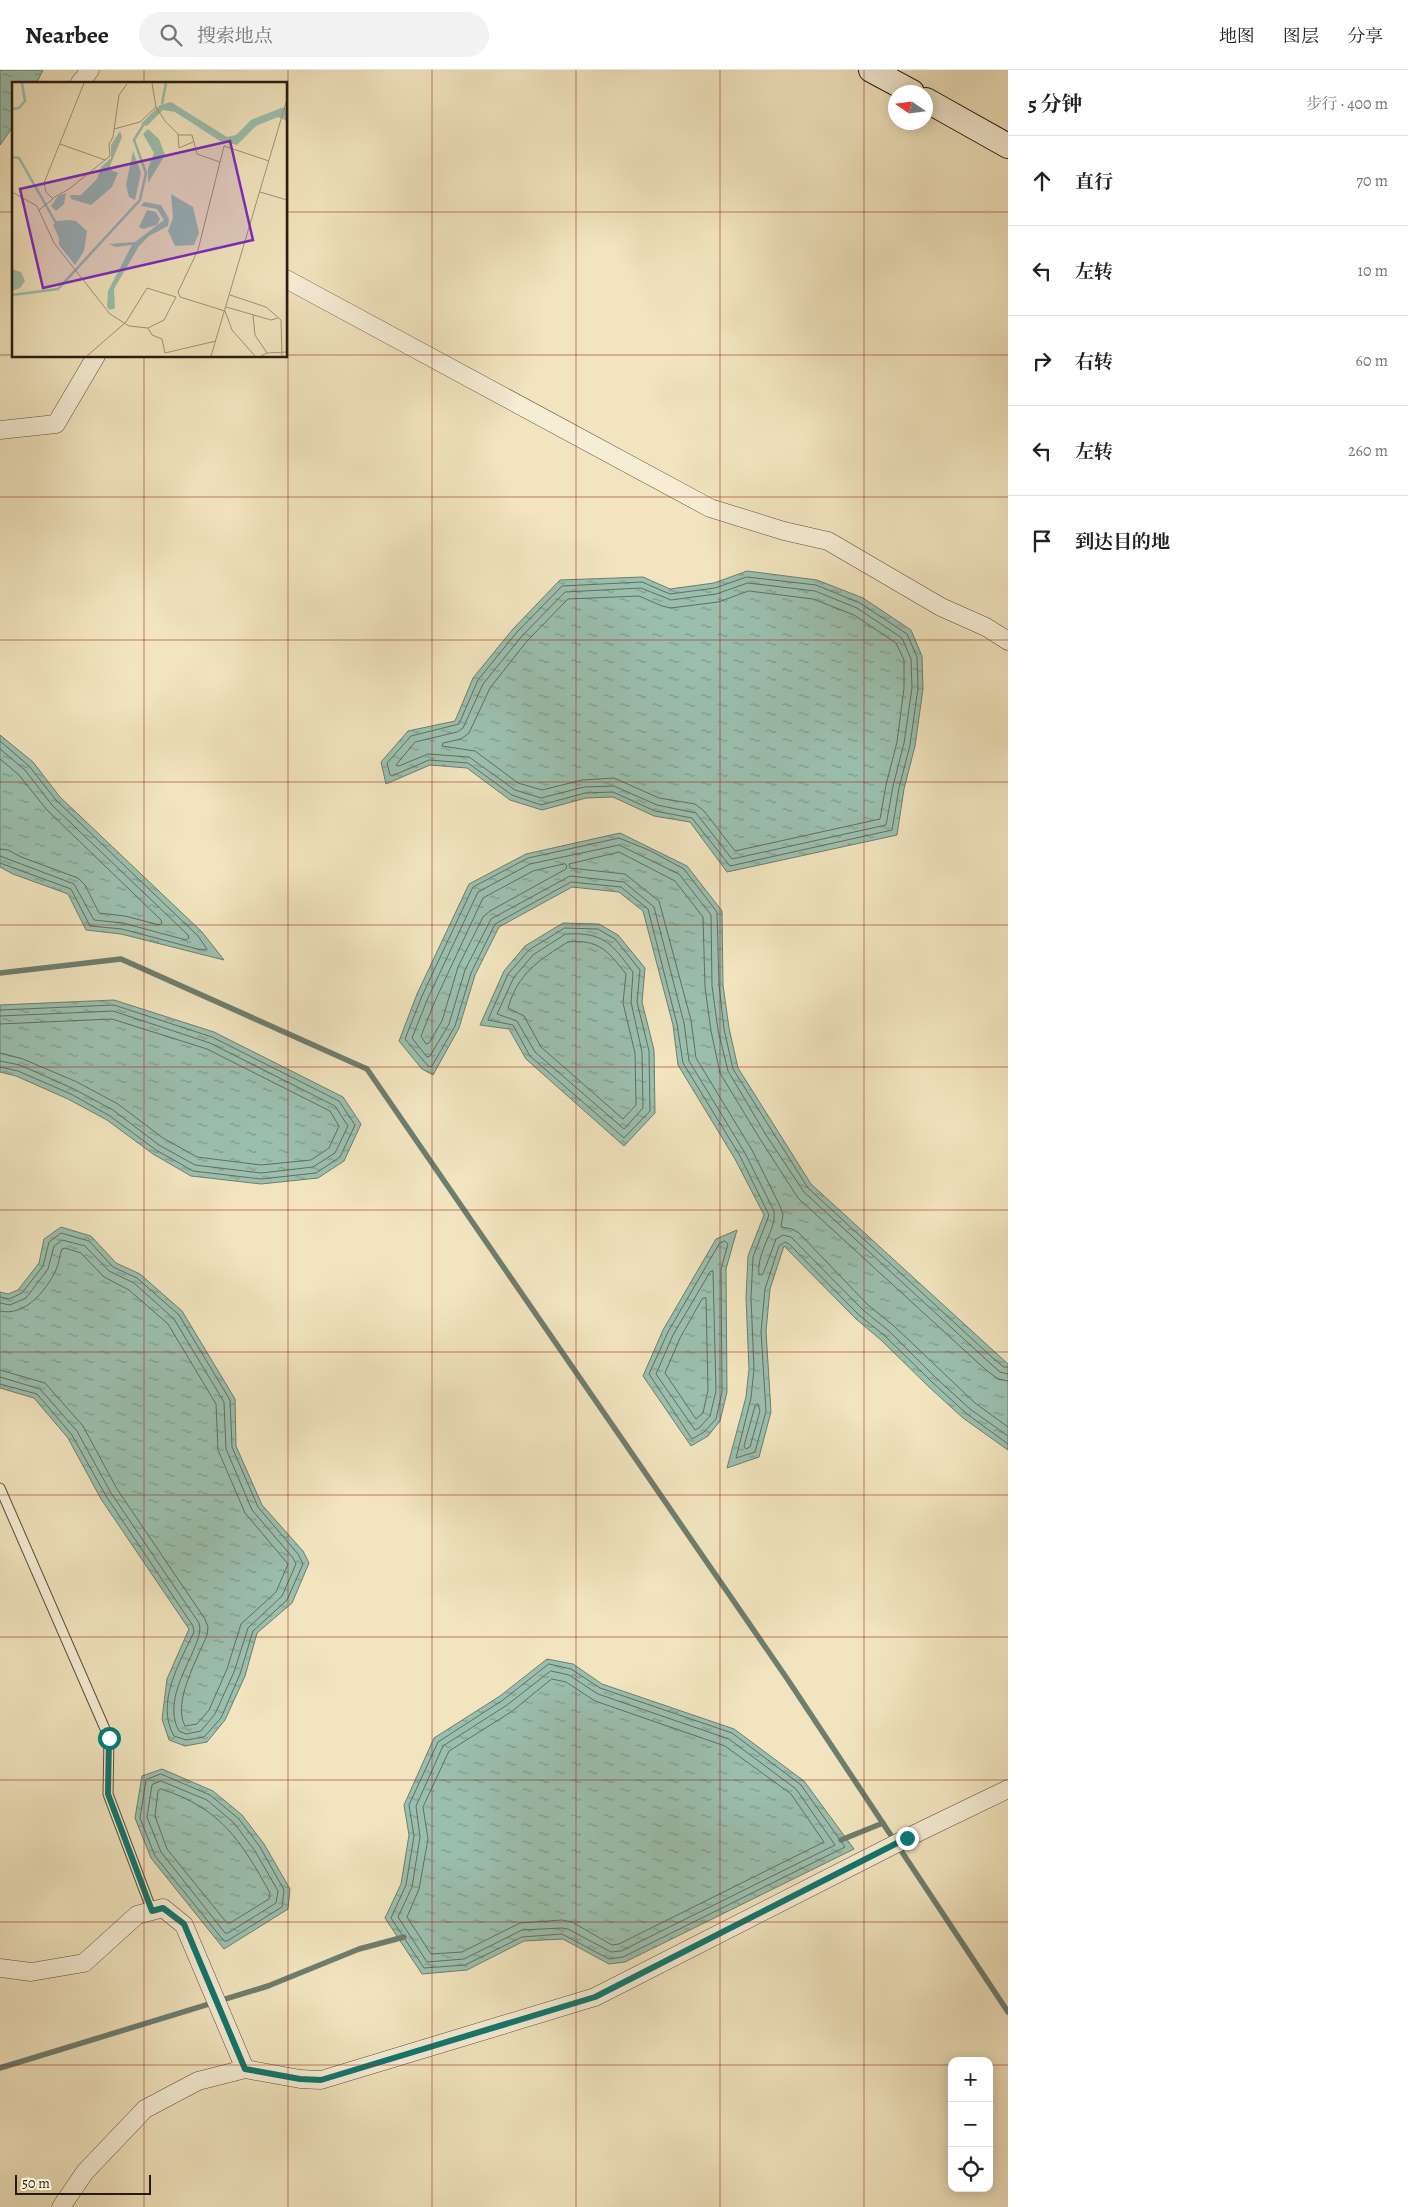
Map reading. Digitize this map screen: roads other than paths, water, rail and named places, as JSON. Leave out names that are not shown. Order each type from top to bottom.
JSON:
[{"type":"street","points":[[81,82],[90,70]]},
{"type":"street","points":[[871,70],[899,85]]},
{"type":"street","points":[[933,104],[1008,146]]},
{"type":"street","points":[[288,280],[710,508],[828,541],[941,607],[986,627],[1008,641]]},
{"type":"street","points":[[0,430],[56,424],[95,358]]},
{"type":"street","points":[[61,2207],[85,2172],[145,2109],[198,2081],[245,2069],[300,2079],[321,2080],[595,1997],[885,1849],[1008,1789]]},
{"type":"street","points":[[0,1968],[31,1972],[84,1963],[137,1915],[163,1908],[184,1924],[245,2069]]},
{"type":"lane","points":[[0,1488],[109,1738],[108,1794],[152,1911]]},
{"type":"water","points":[[0,70],[43,70],[37,82],[12,82],[12,128],[0,145]]},
{"type":"water","points":[[747,571],[817,580],[863,598],[911,630],[922,656],[923,689],[915,746],[904,789],[897,835],[727,872],[690,822],[654,816],[613,797],[586,798],[542,810],[510,800],[467,768],[430,765],[386,784],[381,762],[408,731],[455,721],[473,678],[513,629],[560,580],[643,577],[670,589],[714,583]]},
{"type":"water","points":[[0,735],[33,762],[60,797],[202,932],[224,960],[121,934],[86,930],[68,894],[13,874],[0,867]]},
{"type":"water","points":[[620,833],[687,866],[722,911],[723,985],[729,1028],[738,1068],[811,1184],[1008,1364],[1008,1450],[963,1418],[881,1340],[856,1319],[784,1246],[770,1289],[766,1331],[771,1412],[759,1457],[727,1468],[746,1397],[749,1369],[746,1298],[748,1256],[764,1215],[735,1159],[678,1065],[673,1025],[643,911],[619,892],[572,887],[499,927],[475,975],[459,1028],[433,1075],[422,1069],[399,1041],[417,994],[469,884],[526,854]]},
{"type":"water","points":[[563,923],[599,924],[618,935],[645,968],[642,1002],[654,1050],[655,1113],[624,1146],[526,1059],[509,1029],[480,1025],[504,971],[525,946]]},
{"type":"water","points":[[114,1000],[214,1032],[343,1097],[361,1124],[344,1161],[318,1178],[261,1184],[191,1176],[153,1154],[107,1120],[68,1099],[16,1076],[0,1072],[0,1005]]},
{"type":"water","points":[[61,1227],[91,1236],[116,1263],[140,1274],[182,1311],[235,1399],[236,1446],[262,1505],[303,1551],[309,1563],[292,1603],[257,1633],[245,1676],[225,1720],[207,1742],[185,1746],[169,1740],[162,1719],[167,1679],[189,1629],[101,1499],[68,1438],[34,1398],[0,1388],[0,1292],[8,1294],[18,1290],[39,1263],[44,1239]]},
{"type":"water","points":[[737,1230],[726,1269],[727,1392],[720,1421],[708,1436],[691,1446],[643,1376],[663,1330],[716,1239]]},
{"type":"water","points":[[547,1659],[573,1664],[602,1684],[734,1729],[804,1781],[854,1849],[625,1962],[609,1964],[563,1939],[524,1941],[467,1970],[422,1974],[385,1918],[401,1884],[409,1835],[404,1805],[434,1738],[500,1696]]},
{"type":"water","points":[[162,1769],[213,1791],[242,1815],[264,1844],[290,1889],[288,1909],[224,1949],[151,1858],[135,1818],[142,1776]]},
{"type":"waterway","points":[[0,973],[121,959],[367,1069],[788,1680],[1008,2012]]},
{"type":"waterway","points":[[841,1840],[883,1823]]},
{"type":"waterway","points":[[0,2068],[268,1986],[359,1949],[404,1937]]}]
